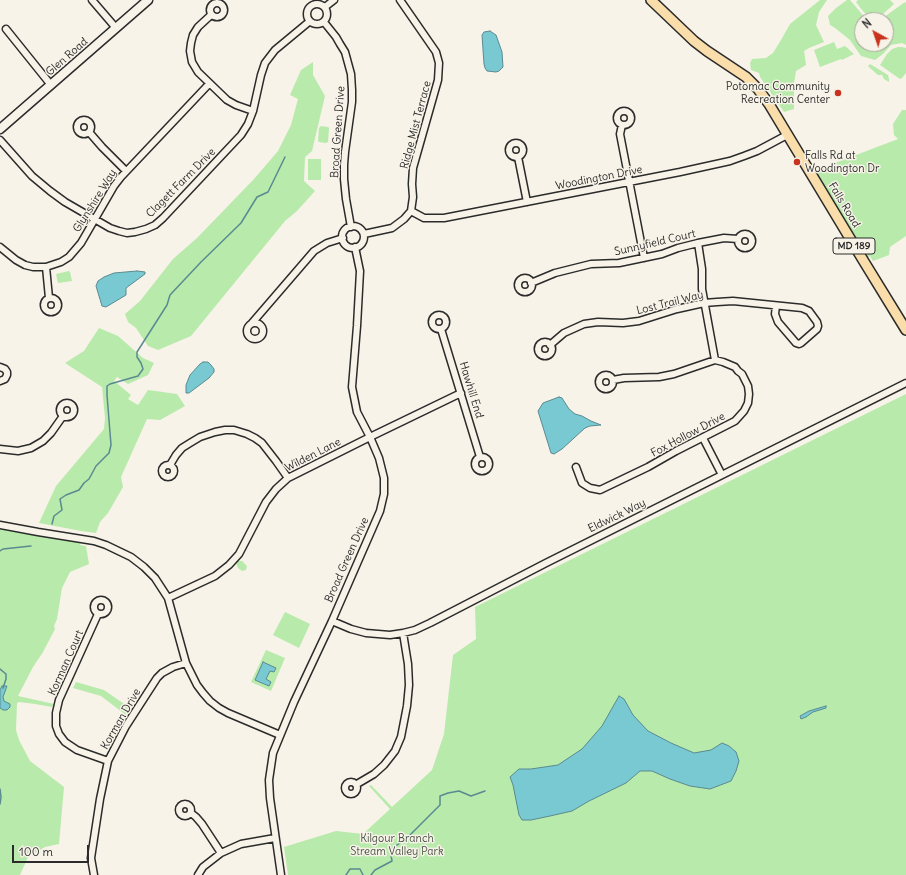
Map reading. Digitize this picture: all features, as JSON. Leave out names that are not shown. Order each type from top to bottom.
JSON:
[{"type":"main road","name":"Glen Road","points":[[0,129],[148,0]]},
{"type":"main road","name":"Falls Road","points":[[651,0],[694,41],[746,77],[758,89],[769,104],[906,330]]},
{"type":"street","points":[[92,0],[116,28]]},
{"type":"street","points":[[305,0],[310,6]]},
{"type":"street","points":[[325,7],[334,0]]},
{"type":"street","name":"Ridge Mist Terrace","points":[[400,0],[433,47],[438,58],[440,71],[412,168],[413,198],[410,211]]},
{"type":"street","points":[[319,4],[325,7],[328,12],[328,16],[324,22],[316,24],[310,21],[307,14],[310,6],[319,4]]},
{"type":"street","points":[[211,15],[198,27],[194,35],[190,51],[192,62],[198,72],[209,84],[231,102],[253,110]]},
{"type":"street","name":"Clagett Farm Drive","points":[[0,140],[32,176],[65,202],[94,220],[119,231],[135,232],[146,229],[155,225],[163,218],[242,135],[253,110],[265,63],[274,50],[310,21]]},
{"type":"street","name":"Broad Green Drive","points":[[324,22],[336,37],[345,52],[351,74],[352,102],[344,165],[351,226]]},
{"type":"street","points":[[6,29],[51,85]]},
{"type":"street","name":"Glynshire Way","points":[[46,268],[69,257],[81,243],[114,186],[126,171],[209,84]]},
{"type":"street","points":[[622,125],[620,134],[644,258]]},
{"type":"street","points":[[89,132],[126,171]]},
{"type":"street","name":"Woodington Drive","points":[[410,211],[424,218],[444,218],[680,172],[730,161],[757,151],[787,135]]},
{"type":"street","points":[[518,157],[527,202]]},
{"type":"street","points":[[364,234],[392,228],[404,219],[410,211]]},
{"type":"street","points":[[351,226],[357,227],[364,234],[363,241],[355,248],[348,246],[344,242],[344,231],[351,226]]},
{"type":"street","points":[[252,323],[314,251],[327,243],[343,238]]},
{"type":"street","name":"Sunnyfield Court","points":[[531,282],[555,273],[591,264],[619,263],[662,254],[698,243],[724,238],[738,238]]},
{"type":"street","points":[[613,380],[624,378],[659,377],[674,374],[715,360],[704,303],[702,269],[698,243]]},
{"type":"street","points":[[0,247],[24,265],[46,268],[49,298]]},
{"type":"street","name":"Broad Green Drive","points":[[281,875],[270,798],[269,780],[273,752],[380,511],[384,494],[384,478],[379,458],[357,412],[353,396],[352,387],[360,271],[355,248]]},
{"type":"street","name":"Lost Trail Way","points":[[550,345],[564,333],[584,324],[598,322],[623,323],[639,321],[677,309],[704,303],[733,302],[802,308],[809,311],[817,322],[817,329],[801,343],[796,343],[778,322],[775,314],[776,306]]},
{"type":"street","name":"Hawhill End","points":[[441,329],[480,457]]},
{"type":"street","name":"Fox Hollow Drive","points":[[576,467],[582,483],[590,488],[600,490],[648,467],[735,421],[744,411],[748,403],[748,386],[742,374],[735,367],[715,360]]},
{"type":"street","points":[[0,367],[5,368],[7,375],[5,379],[0,381]]},
{"type":"street","name":"Eldwick Way","points":[[332,621],[350,629],[366,633],[390,635],[415,630],[906,383]]},
{"type":"street","name":"Wilden Lane","points":[[168,598],[215,576],[229,566],[239,554],[266,502],[276,489],[288,478],[461,393]]},
{"type":"street","points":[[0,449],[18,451],[31,448],[43,441],[52,432],[63,416]]},
{"type":"street","points":[[170,465],[182,448],[200,437],[215,432],[234,430],[247,434],[262,443],[288,478]]},
{"type":"street","points":[[703,438],[722,475]]},
{"type":"street","points":[[0,525],[94,541],[106,544],[131,557],[155,578],[168,598],[186,663],[203,693],[210,701],[228,713],[280,735]]},
{"type":"street","name":"Korman Court","points":[[98,614],[59,700],[56,713],[56,726],[64,742],[77,750],[108,761]]},
{"type":"street","points":[[357,784],[374,774],[384,765],[395,751],[401,737],[407,706],[409,685],[408,664],[403,633]]},
{"type":"street","name":"Korman Drive","points":[[94,875],[91,858],[100,799],[108,761],[126,726],[157,678],[162,673],[173,667],[186,663]]},
{"type":"street","points":[[190,813],[202,824],[221,853]]},
{"type":"street","points":[[198,875],[204,867],[221,853],[241,844],[275,838]]},
{"type":"green space","points":[[820,0],[827,0],[819,12],[816,25],[824,42],[804,51],[806,65],[796,71],[794,83],[794,109],[784,112],[760,77],[759,73],[751,70],[750,63],[752,59],[766,58],[773,53],[790,24]]},
{"type":"green space","points":[[847,0],[850,0],[860,12],[854,12],[854,46],[850,40],[830,25],[828,16]]},
{"type":"green space","points":[[858,0],[890,0],[894,4],[885,12],[864,12],[856,2]]},
{"type":"green space","points":[[905,2],[906,45],[902,43],[894,44],[894,12],[891,12]]},
{"type":"green space","points":[[834,42],[837,49],[845,46],[854,54],[842,60],[841,59],[820,67],[814,50]]},
{"type":"green space","points":[[898,47],[906,48],[906,73],[900,79],[880,65],[889,52],[894,52],[894,48]]},
{"type":"green space","points":[[858,52],[885,52],[875,60],[861,56]]},
{"type":"green space","points":[[313,62],[313,75],[325,96],[312,151],[305,157],[304,181],[315,191],[297,211],[285,221],[191,336],[158,350],[148,346],[136,328],[128,322],[125,314],[140,301],[173,259],[197,238],[254,179],[278,151],[291,125],[298,99],[290,95],[301,70]]},
{"type":"green space","points":[[870,64],[888,75],[889,82],[884,79],[882,75],[878,75],[870,68],[868,66]]},
{"type":"green space","points":[[902,110],[906,110],[906,236],[890,247],[889,255],[873,261],[870,256],[866,259],[814,171],[898,139],[894,135],[893,124]]},
{"type":"green space","points":[[321,126],[329,128],[328,142],[326,143],[318,141],[319,128]]},
{"type":"green space","points":[[308,159],[321,159],[321,180],[308,180]]},
{"type":"green space","points":[[69,271],[72,281],[58,283],[56,274]]},
{"type":"green space","points":[[99,328],[118,336],[143,358],[154,363],[148,375],[128,384],[117,377],[114,381],[131,395],[128,399],[138,405],[148,390],[177,394],[185,406],[160,420],[147,419],[121,477],[123,487],[108,513],[100,522],[96,533],[39,523],[56,486],[104,429],[105,418],[102,387],[65,363],[84,351]]},
{"type":"green space","name":"Kilgour Branch Stream Valley Park","points":[[906,394],[906,875],[288,875],[284,847],[336,831],[363,834],[390,809],[369,786],[371,785],[392,807],[432,770],[444,734],[453,655],[476,639],[475,607]]},
{"type":"green space","points":[[0,528],[81,542],[80,545],[86,546],[89,564],[70,572],[62,588],[57,619],[54,626],[55,629],[18,696],[54,704],[52,707],[19,702],[17,703],[16,730],[19,740],[30,761],[64,787],[59,844],[45,847],[28,857],[20,875],[0,875]]},
{"type":"green space","points":[[238,561],[242,561],[247,566],[246,570],[242,571],[238,568],[236,563]]},
{"type":"green space","points":[[285,612],[310,624],[299,648],[273,635]]},
{"type":"green space","points":[[266,650],[285,658],[271,691],[251,682]]},
{"type":"green space","points":[[76,682],[104,690],[130,708],[126,715],[101,696],[73,688]]},
{"type":"water","points":[[490,31],[496,35],[502,52],[503,67],[496,72],[487,71],[484,64],[482,35],[484,32]]},
{"type":"water","points":[[137,271],[145,272],[145,274],[126,288],[126,295],[106,307],[102,306],[96,286],[98,281],[114,273]]},
{"type":"water","points":[[203,362],[208,362],[214,369],[214,372],[209,378],[189,393],[186,393],[186,385],[190,375]]},
{"type":"water","points":[[559,397],[562,398],[569,409],[575,414],[601,425],[585,428],[562,449],[554,454],[551,453],[538,411],[543,403]]},
{"type":"water","points":[[263,662],[276,668],[274,672],[270,671],[266,679],[271,682],[269,686],[255,680]]},
{"type":"water","points":[[2,686],[7,686],[3,697],[4,701],[10,704],[10,707],[7,710],[0,708],[0,690]]},
{"type":"water","points":[[619,696],[624,699],[633,715],[648,731],[671,743],[694,753],[711,750],[722,743],[729,746],[736,752],[739,761],[731,781],[710,789],[690,786],[652,771],[640,771],[626,783],[572,811],[531,820],[522,820],[519,815],[510,777],[519,769],[531,769],[558,765],[582,749],[602,726]]},
{"type":"water","points":[[826,706],[826,708],[813,712],[801,719],[800,716],[809,711]]},
{"type":"waterway","points":[[52,524],[54,516],[62,510],[60,499],[79,490],[89,479],[96,466],[109,453],[111,445],[107,386],[138,376],[143,369],[137,357],[137,352],[167,305],[170,295],[241,223],[257,197],[268,192],[285,157]]},
{"type":"waterway","points":[[0,551],[3,549],[31,546]]},
{"type":"waterway","points":[[0,669],[6,674],[3,688]]},
{"type":"waterway","points":[[0,789],[0,804]]},
{"type":"waterway","points":[[371,875],[375,870],[392,861],[390,850],[407,838],[440,805],[440,796],[459,791],[471,796],[485,791]]},
{"type":"waterway","points":[[346,875],[350,869],[360,869],[363,875]]},
{"type":"place","name":"Potomac Community Recreation Center","points":[[838,93]]},
{"type":"place","name":"Falls Rd at Woodington Dr","points":[[797,162]]}]
